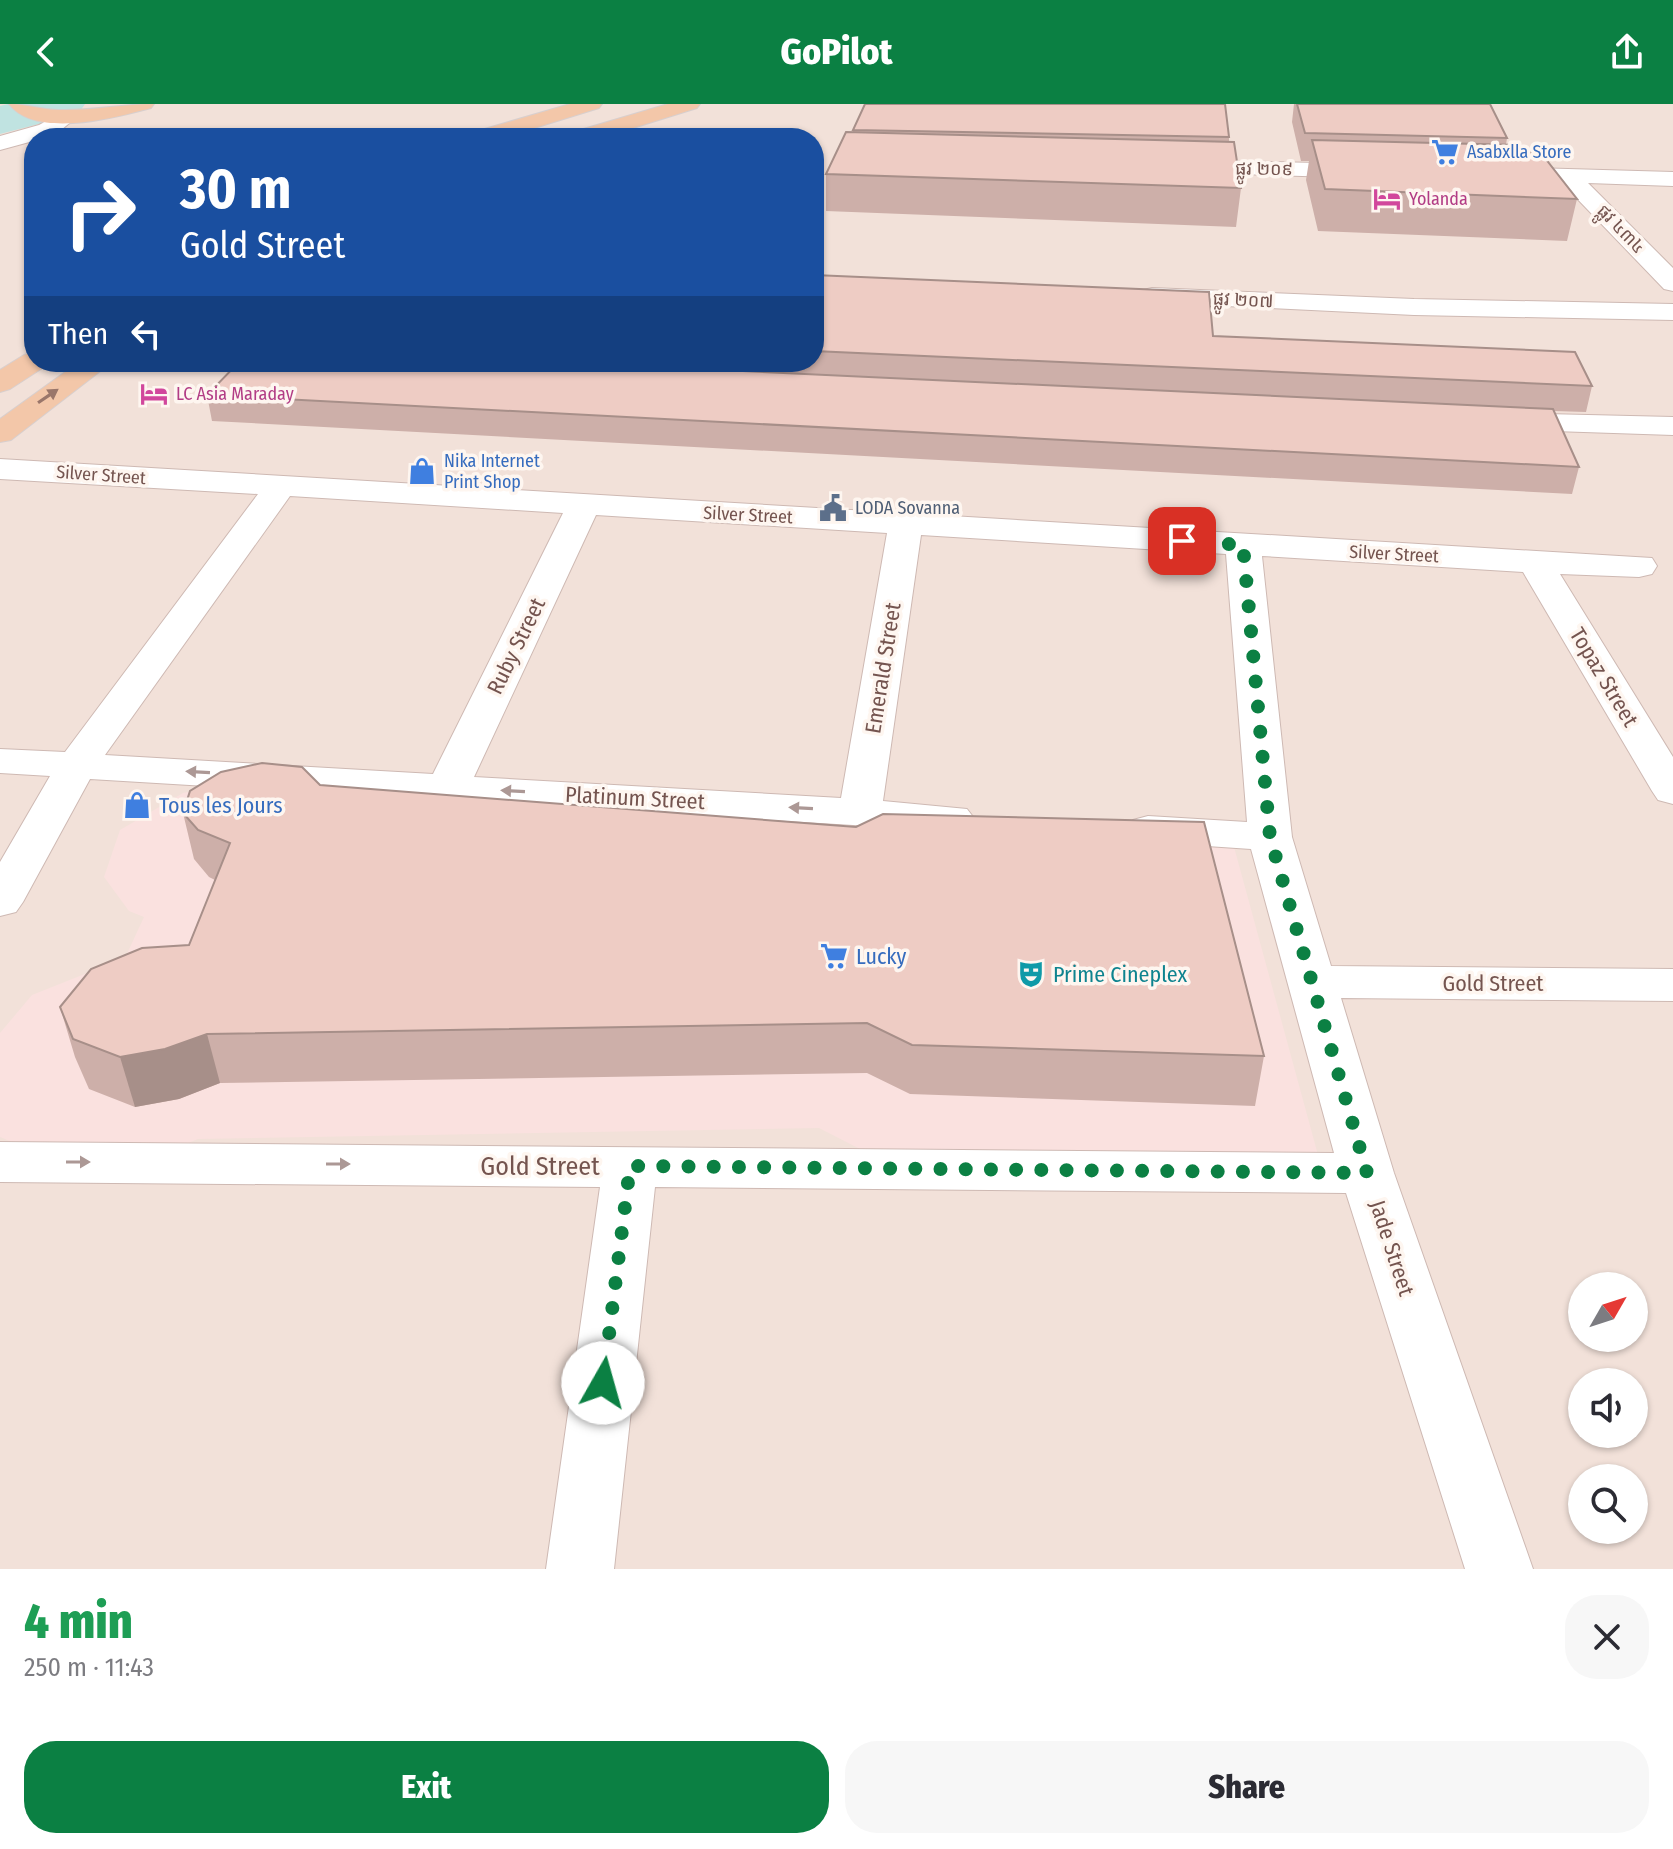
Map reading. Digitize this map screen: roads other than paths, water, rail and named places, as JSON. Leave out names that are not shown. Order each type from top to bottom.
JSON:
[{"type":"main road","points":[[19,104],[35,113],[66,116],[121,110],[144,104]]},
{"type":"main road","points":[[512,128],[592,104]]},
{"type":"main road","points":[[575,128],[626,104]]},
{"type":"main road","points":[[579,128],[658,104]]},
{"type":"main road","points":[[584,128],[690,104]]},
{"type":"main road","points":[[0,383],[24,367]]},
{"type":"main road","points":[[0,433],[84,372]]},
{"type":"street","points":[[50,128],[66,116]]},
{"type":"street","points":[[0,143],[24,136]]},
{"type":"street","name":"ផ្លូវ ២០៩","points":[[1156,167],[1394,172]]},
{"type":"street","points":[[1473,174],[1673,179]]},
{"type":"street","name":"ផ្លូវ ៤៣៤","points":[[1568,176],[1673,283]]},
{"type":"street","name":"ផ្លូវ ២០៧","points":[[1130,295],[1414,307],[1673,312]]},
{"type":"street","points":[[1467,421],[1673,426]]},
{"type":"street","name":"Silver Street","points":[[0,469],[1243,545],[1639,566]]},
{"type":"street","points":[[0,902],[77,765],[281,486]]},
{"type":"street","name":"Ruby Street","points":[[448,787],[584,505]]},
{"type":"street","name":"Emerald Street","points":[[860,812],[906,524]]},
{"type":"street","name":"Jade Street","points":[[1243,545],[1270,837],[1367,1173],[1499,1569]]},
{"type":"street","name":"Topaz Street","points":[[1535,562],[1673,791]]},
{"type":"street","name":"Platinum Street","points":[[0,761],[983,819]]},
{"type":"street","points":[[1107,827],[1270,837]]},
{"type":"street","name":"Gold Street","points":[[1314,982],[1673,985]]},
{"type":"street","name":"Gold Street","points":[[0,1162],[1367,1173]]},
{"type":"street","points":[[580,1569],[630,1166]]},
{"type":"waterway","points":[[0,120],[62,104]]},
{"type":"place","name":"Asabxlla Store","points":[[1445,152]]},
{"type":"place","name":"Yolanda","points":[[1387,199]]},
{"type":"place","name":"LC Asia Maraday","points":[[154,394]]},
{"type":"place","name":"Nika Internet Print Shop","points":[[422,471]]},
{"type":"place","name":"LODA Sovanna","points":[[833,508]]},
{"type":"place","name":"Tous les Jours","points":[[137,805]]},
{"type":"place","name":"Lucky","points":[[834,956]]},
{"type":"place","name":"Prime Cineplex","points":[[1031,974]]}]
